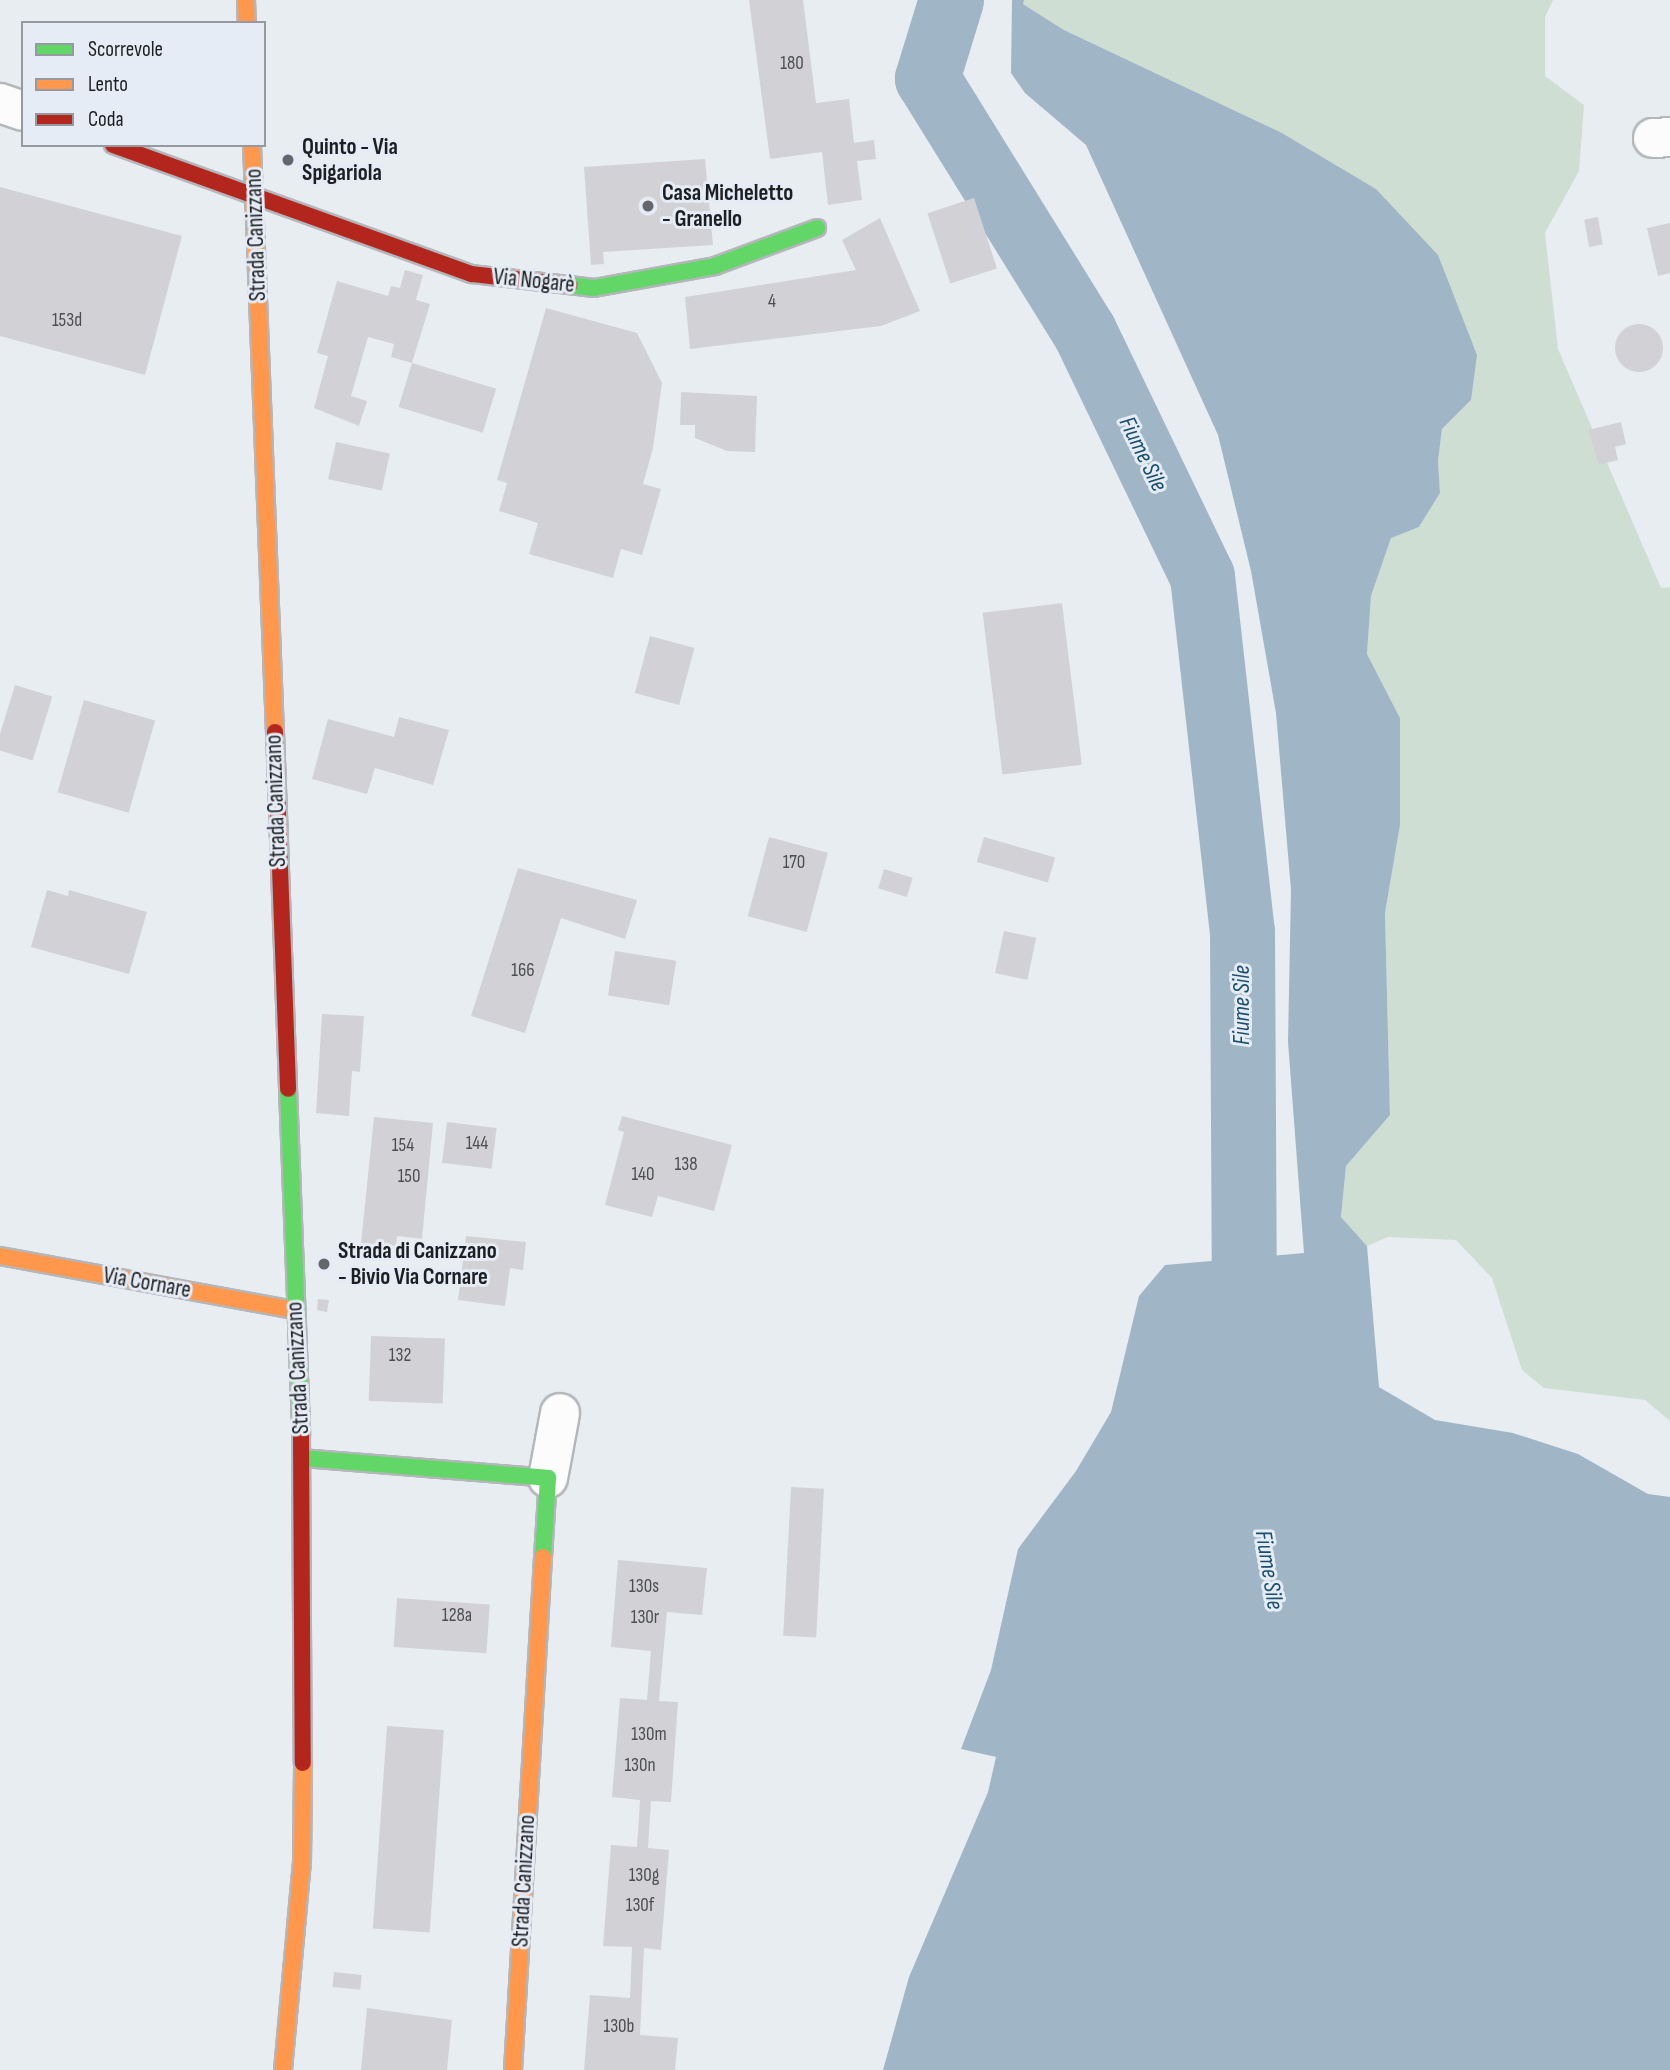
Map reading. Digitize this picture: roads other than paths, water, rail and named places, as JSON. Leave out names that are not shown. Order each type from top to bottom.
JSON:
[{"type":"street","points":[[246,0],[247,21]]},
{"type":"street","points":[[0,103],[21,110]]},
{"type":"street","name":"Via Nogarè","points":[[118,147],[472,274],[594,288],[715,266],[817,228]]},
{"type":"street","name":"Strada Canizzano","points":[[252,147],[302,1458],[302,1863],[283,2070]]},
{"type":"street","name":"Via Cornare","points":[[0,1256],[295,1310]]},
{"type":"street","points":[[548,1478],[560,1413]]},
{"type":"street","name":"Strada Canizzano","points":[[302,1458],[548,1478],[513,2070]]},
{"type":"water","points":[[1012,0],[1024,0],[1023,4],[1064,30],[1282,133],[1376,189],[1438,255],[1477,355],[1471,400],[1442,429],[1438,461],[1440,493],[1419,527],[1391,538],[1371,596],[1367,654],[1400,718],[1400,825],[1385,913],[1390,1115],[1346,1166],[1341,1217],[1367,1246],[1379,1387],[1435,1420],[1513,1433],[1578,1454],[1648,1494],[1670,1497],[1670,2070],[883,2070],[909,1977],[988,1792],[996,1757],[961,1749],[991,1670],[1018,1549],[1076,1471],[1111,1412],[1139,1296],[1165,1265],[1304,1253],[1288,1042],[1291,890],[1276,713],[1251,571],[1218,435],[1086,145],[1025,93],[1011,73]]},
{"type":"waterway","name":"Fiume Sile","points":[[951,0],[927,78],[1084,331],[1202,576],[1242,931],[1244,1347]]},
{"type":"place","name":"Quinto - Via Spigariola","points":[[288,160]]},
{"type":"place","name":"Casa Micheletto - Granello","points":[[648,206]]},
{"type":"place","name":"Strada di Canizzano - Bivio Via Cornare","points":[[324,1264]]}]
